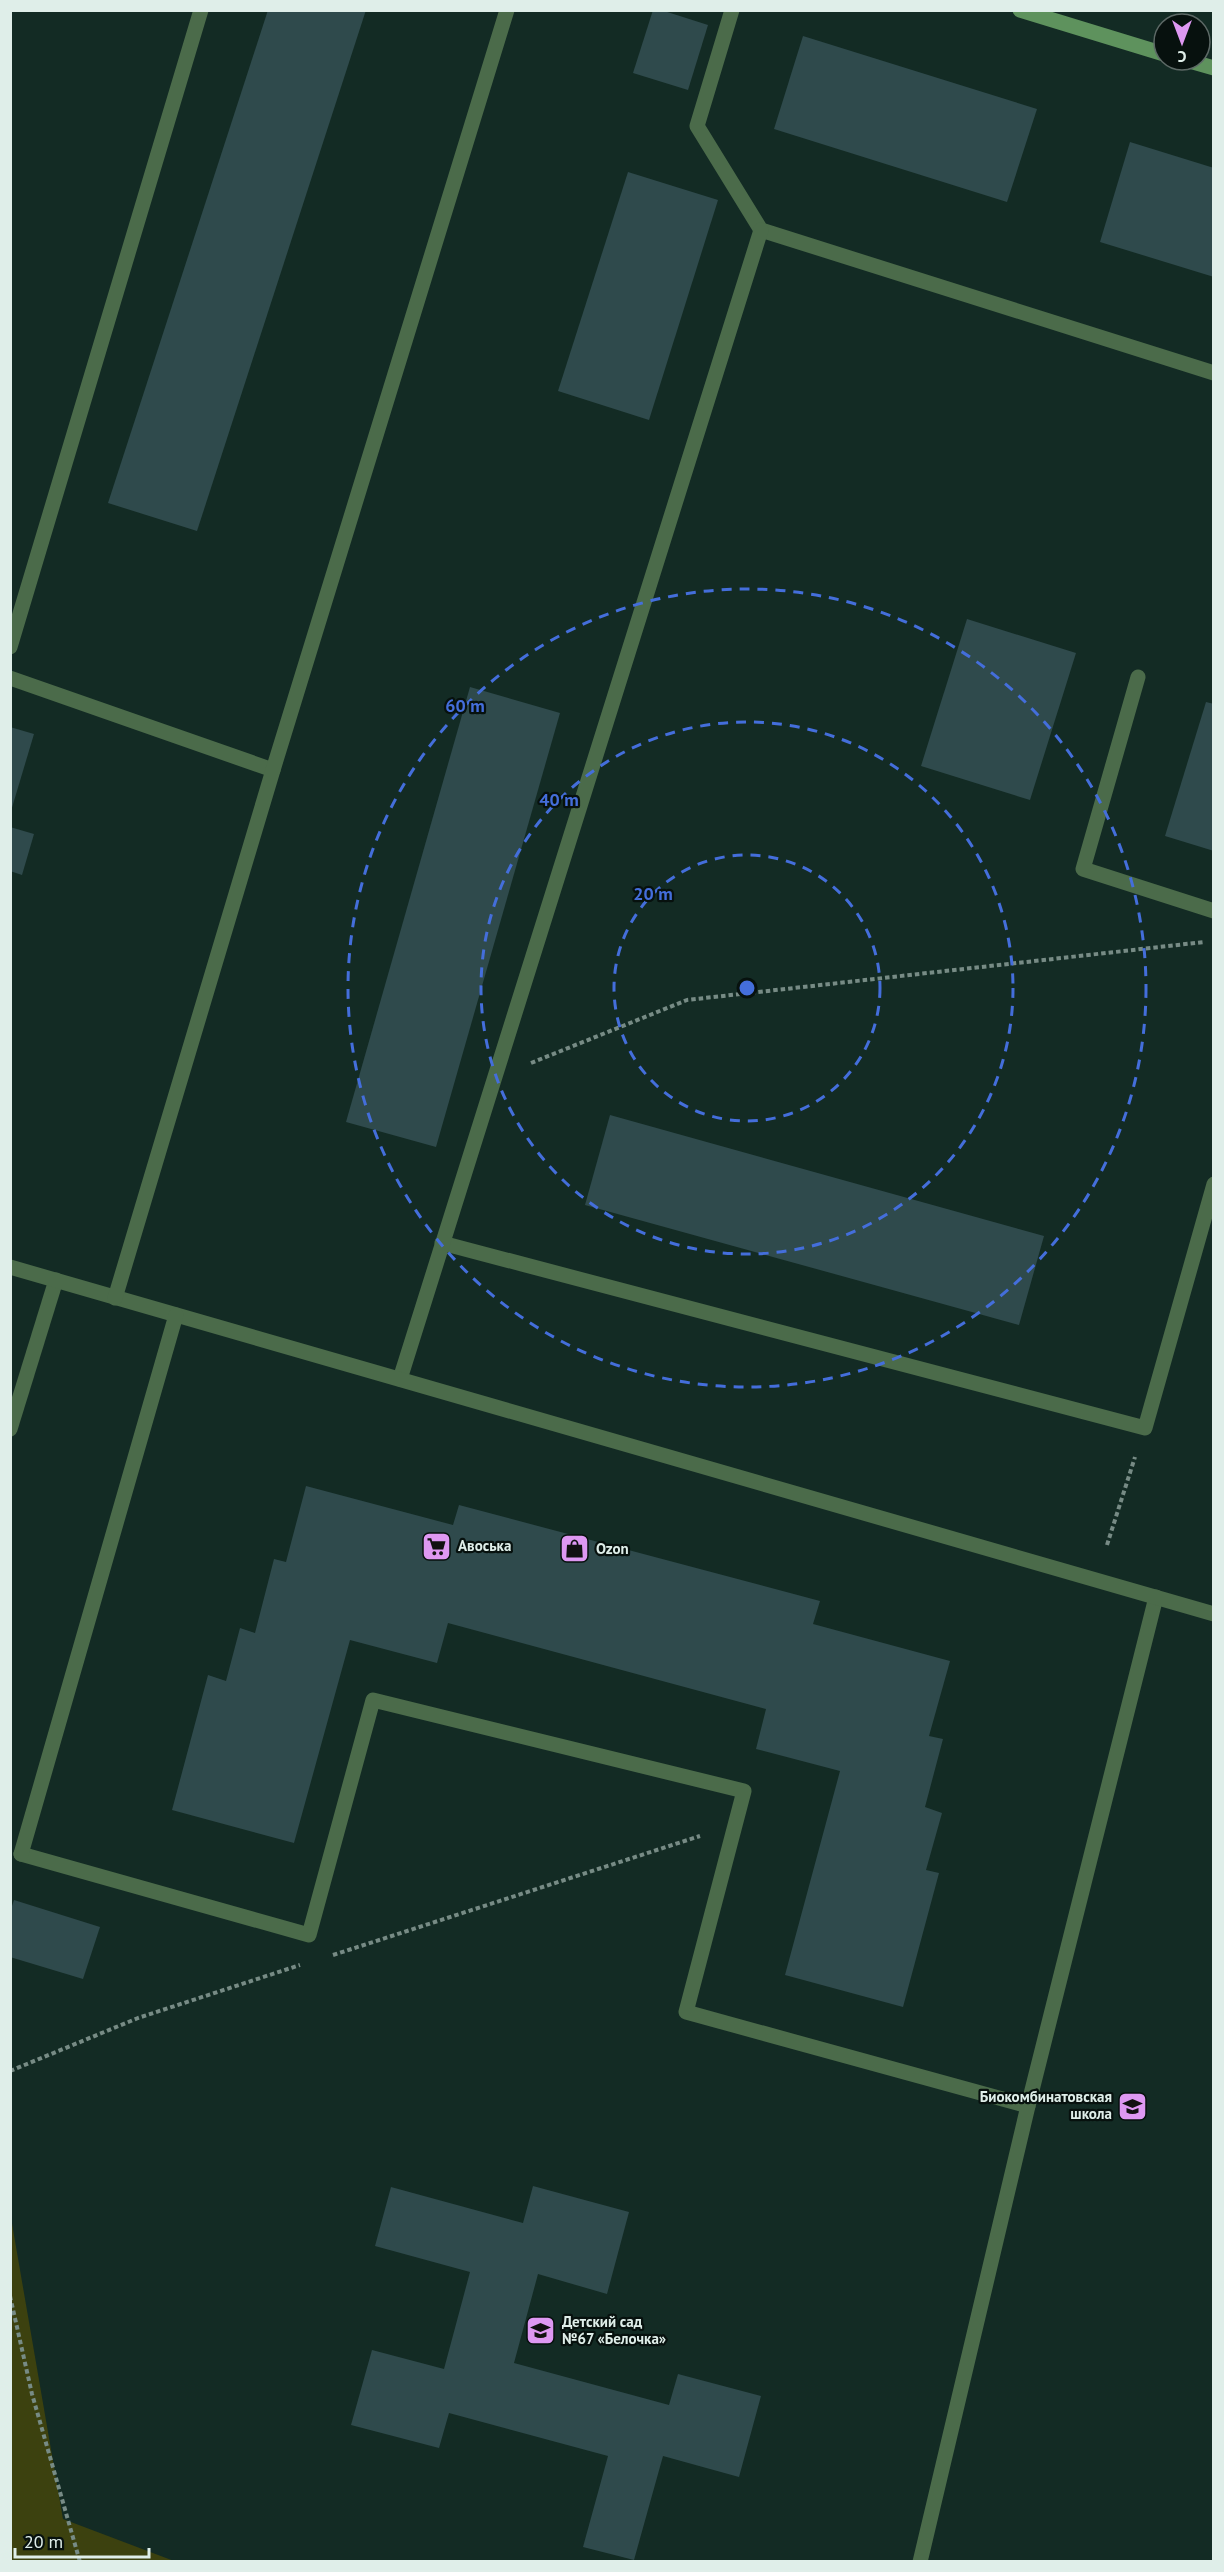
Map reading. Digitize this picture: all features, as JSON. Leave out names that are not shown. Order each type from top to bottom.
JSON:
[{"type":"street","points":[[10,647],[201,10]]},
{"type":"street","points":[[115,1298],[273,770],[507,10]]},
{"type":"street","points":[[732,10],[697,126],[761,230],[1214,373]]},
{"type":"street","points":[[1020,10],[1152,50]]},
{"type":"street","points":[[400,1379],[761,230]]},
{"type":"street","points":[[1138,677],[1083,869],[1214,911]]},
{"type":"street","points":[[10,678],[273,770]]},
{"type":"street","points":[[442,1243],[1145,1428],[1214,1184]]},
{"type":"street","points":[[10,1267],[1214,1614]]},
{"type":"street","points":[[10,1429],[56,1280]]},
{"type":"street","points":[[176,1315],[21,1854],[309,1935],[373,1700],[744,1791],[686,2012],[1028,2106]]},
{"type":"street","points":[[920,2562],[1028,2106],[1156,1597]]},
{"type":"path","points":[[494,1078],[687,1000],[1214,941]]},
{"type":"path","points":[[1107,1545],[1145,1428]]},
{"type":"path","points":[[329,1956],[735,1825]]},
{"type":"path","points":[[10,2071],[138,2018],[307,1963]]},
{"type":"path","points":[[10,2296],[32,2394],[80,2562]]},
{"type":"green space","points":[[10,2212],[63,2519],[174,2561],[11,2561]]},
{"type":"building","points":[[268,10],[366,10],[197,531],[108,503]]},
{"type":"building","points":[[653,10],[661,10],[708,25],[688,90],[633,73]]},
{"type":"building","points":[[803,36],[1037,109],[1007,202],[774,129]]},
{"type":"building","points":[[1130,142],[1214,168],[1214,277],[1100,242]]},
{"type":"building","points":[[628,172],[718,200],[649,420],[558,391]]},
{"type":"building","points":[[967,619],[1076,653],[1030,800],[921,766]]},
{"type":"building","points":[[470,687],[560,713],[436,1147],[346,1122]]},
{"type":"building","points":[[1206,702],[1214,704],[1214,851],[1165,836]]},
{"type":"building","points":[[10,727],[34,734],[11,811],[10,811]]},
{"type":"building","points":[[10,827],[34,834],[22,875],[10,871]]},
{"type":"building","points":[[610,1115],[1044,1236],[1019,1325],[585,1205]]},
{"type":"building","points":[[306,1486],[453,1525],[459,1505],[820,1601],[813,1624],[950,1661],[929,1736],[943,1739],[925,1807],[942,1813],[926,1870],[939,1873],[903,2007],[785,1975],[840,1771],[756,1749],[766,1709],[448,1623],[437,1663],[350,1640],[294,1843],[172,1810],[208,1675],[226,1681],[240,1628],[255,1633],[274,1559],[286,1562]]},
{"type":"building","points":[[14,1900],[100,1927],[83,1979],[10,1957],[10,1912]]},
{"type":"building","points":[[533,2186],[629,2212],[607,2294],[538,2274],[514,2363],[669,2405],[678,2374],[761,2396],[739,2477],[663,2456],[634,2560],[583,2547],[608,2456],[449,2413],[439,2448],[351,2425],[372,2350],[444,2369],[470,2272],[375,2246],[391,2187],[523,2223]]},
{"type":"place","name":"Авоська","points":[[437,1546]]},
{"type":"place","name":"Ozon","points":[[575,1549]]},
{"type":"place","name":"Биокомбинатовская школа","points":[[1133,2106]]},
{"type":"place","name":"Детский сад №67 «Белочка»","points":[[541,2331]]}]
